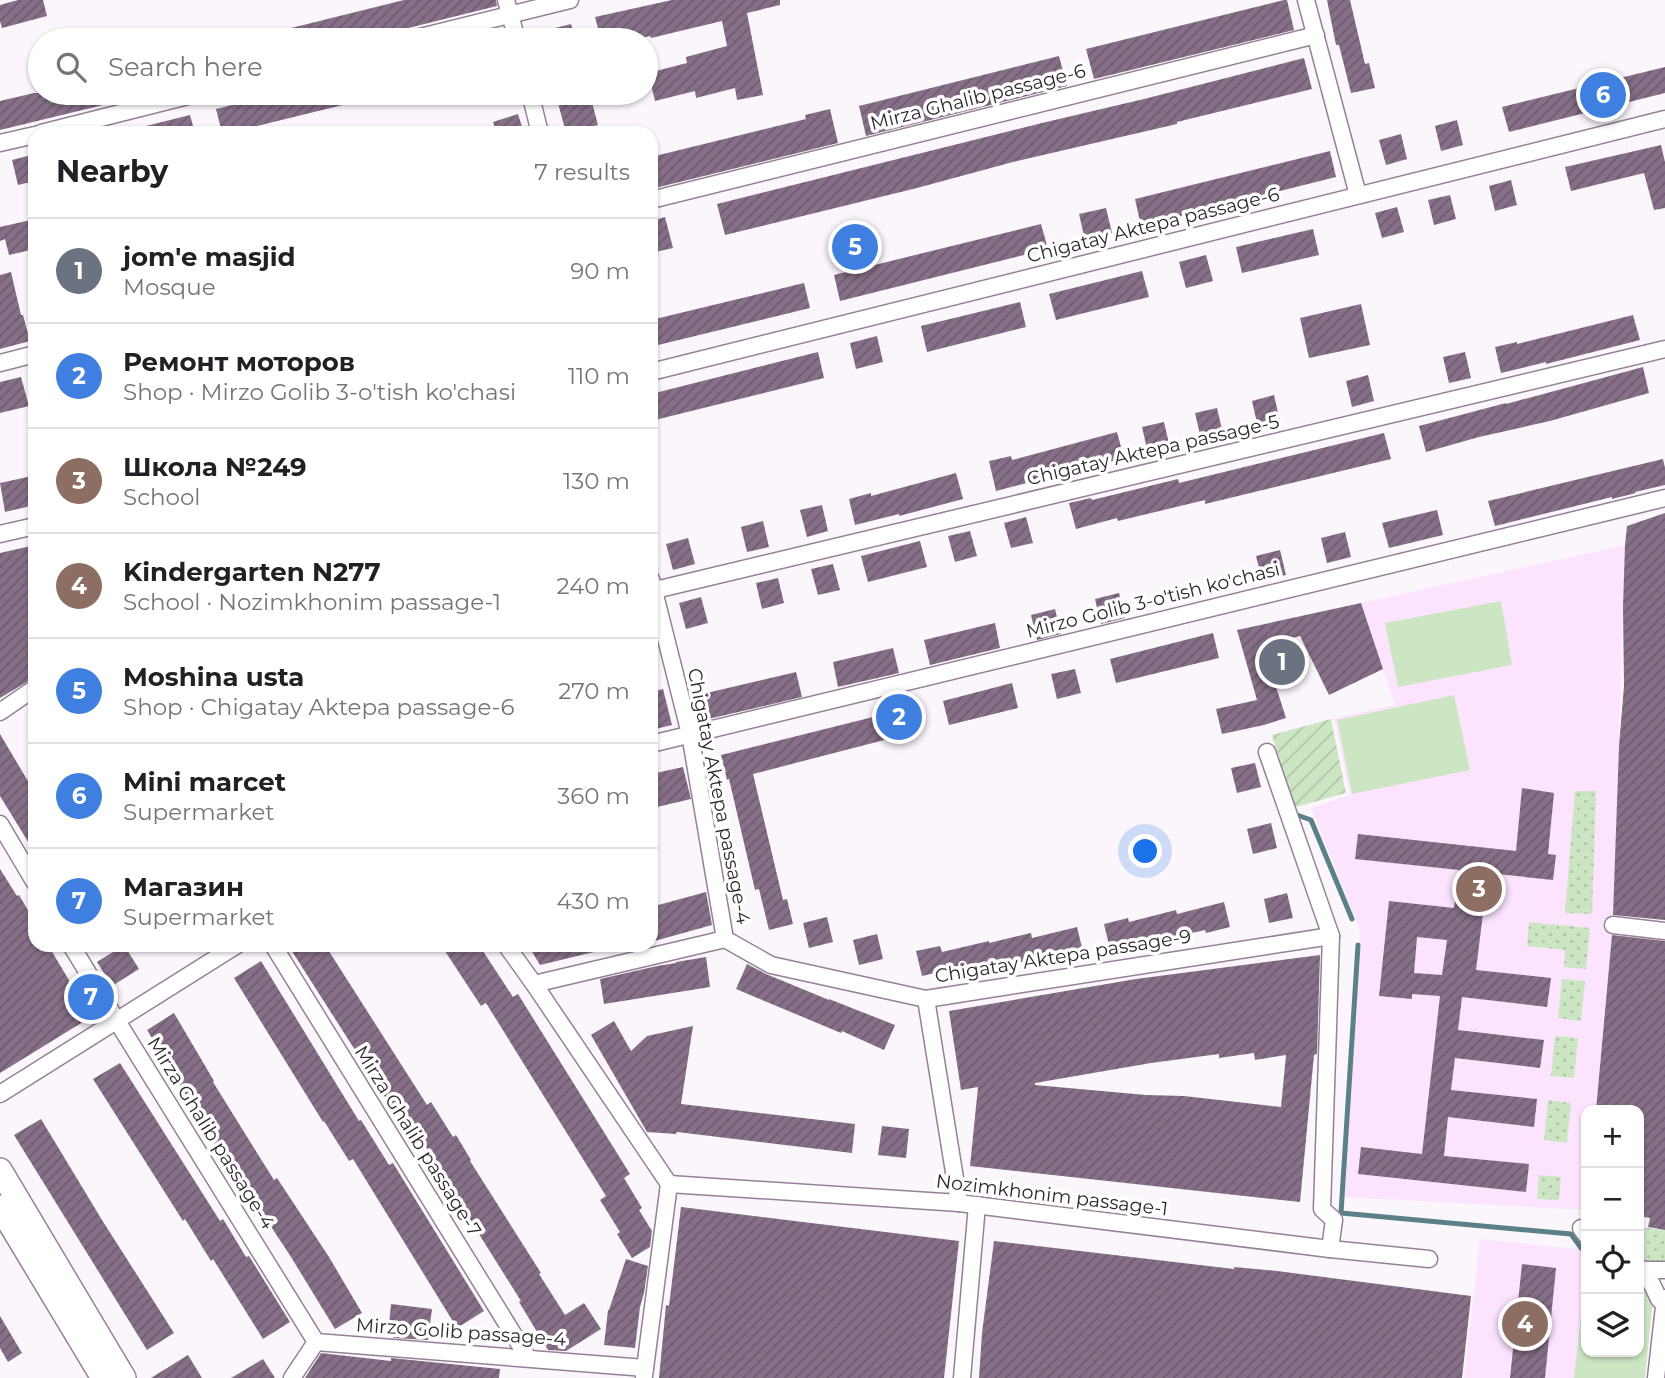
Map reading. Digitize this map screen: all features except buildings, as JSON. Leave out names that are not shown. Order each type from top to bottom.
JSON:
[{"type":"main road","points":[[0,1170],[124,1378]]},
{"type":"main road","points":[[0,1207],[103,1378]]},
{"type":"street","points":[[444,28],[508,7],[570,0]]},
{"type":"street","points":[[1306,0],[1358,195]]},
{"type":"street","points":[[508,7],[514,28]]},
{"type":"street","name":"Mirza Ghalib passage-6","points":[[658,198],[1316,35]]},
{"type":"street","points":[[69,126],[152,105]]},
{"type":"street","points":[[533,105],[538,126]]},
{"type":"street","name":"Chigatay Aktepa passage-6","points":[[658,370],[1665,119]]},
{"type":"street","points":[[0,144],[28,137]]},
{"type":"street","name":"Chigatay Aktepa passage-5","points":[[658,586],[1665,349]]},
{"type":"street","points":[[0,363],[28,356]]},
{"type":"street","name":"Mirzo Golib 3-o'tish ko'chasi","points":[[658,742],[1665,498]]},
{"type":"street","points":[[0,534],[28,528]]},
{"type":"street","name":"Chigatay Aktepa passage-4","points":[[658,610],[690,734],[725,939]]},
{"type":"street","points":[[0,712],[28,693]]},
{"type":"street","points":[[1267,752],[1331,936],[1322,1209],[1334,1220],[1330,1249]]},
{"type":"street","points":[[0,824],[28,871]]},
{"type":"street","points":[[1613,925],[1665,931]]},
{"type":"street","name":"Chigatay Aktepa passage-9","points":[[725,939],[771,965],[926,999],[1331,936]]},
{"type":"street","points":[[534,984],[725,939]]},
{"type":"street","name":"Mirza Ghalib passage-4","points":[[75,952],[316,1342]]},
{"type":"street","points":[[0,1094],[226,952]]},
{"type":"street","name":"Mirza Ghalib passage-7","points":[[276,952],[528,1358]]},
{"type":"street","points":[[511,952],[669,1184],[644,1373]]},
{"type":"street","points":[[926,999],[959,1203]]},
{"type":"street","name":"Nozimkhonim passage-1","points":[[669,1184],[959,1203],[1429,1259]]},
{"type":"street","points":[[962,1378],[977,1205]]},
{"type":"street","points":[[1644,1269],[1665,1270]]},
{"type":"street","points":[[1644,1273],[1659,1299],[1664,1300],[1656,1378]]},
{"type":"street","points":[[292,1378],[316,1342]]},
{"type":"street","name":"Mirzo Golib passage-4","points":[[316,1342],[528,1358],[644,1373]]},
{"type":"shaded area","points":[[1625,545],[1613,925],[1596,1105],[1581,1105],[1581,1210],[1345,1197],[1360,930],[1311,808],[1350,795],[1334,718],[1395,705],[1361,603]]},
{"type":"shaded area","points":[[1480,1239],[1581,1249],[1581,1316],[1574,1378],[1464,1378]]},
{"type":"green space","points":[[1501,601],[1512,665],[1398,687],[1385,623]]},
{"type":"green space","points":[[1454,695],[1470,770],[1352,794],[1337,720]]},
{"type":"green space","points":[[1331,719],[1346,793],[1292,808],[1272,735]]},
{"type":"green space","points":[[1575,791],[1596,791],[1592,914],[1565,913]]},
{"type":"green space","points":[[1529,922],[1590,928],[1586,969],[1564,967],[1565,950],[1527,946]]},
{"type":"green space","points":[[1562,979],[1585,981],[1581,1021],[1558,1018]]},
{"type":"green space","points":[[1555,1036],[1578,1038],[1574,1078],[1551,1076]]},
{"type":"green space","points":[[1548,1100],[1571,1103],[1567,1143],[1544,1140]]},
{"type":"green space","points":[[1539,1175],[1561,1177],[1559,1200],[1537,1199]]},
{"type":"green space","points":[[1644,1228],[1665,1230],[1665,1264],[1644,1262]]},
{"type":"green space","points":[[1644,1286],[1653,1298],[1645,1378],[1574,1378],[1581,1316],[1581,1357],[1644,1357]]},
{"type":"waterway","points":[[1297,815],[1311,820],[1352,919]]},
{"type":"waterway","points":[[1358,945],[1341,1213],[1571,1234],[1581,1248]]},
{"type":"place","name":"Mini marcet","points":[[1603,95]]},
{"type":"place","name":"Moshina usta","points":[[855,247]]},
{"type":"place","name":"jom'e masjid","points":[[1282,662]]},
{"type":"place","name":"Ремонт моторов","points":[[899,717]]},
{"type":"place","name":"Школа №249","points":[[1479,889]]},
{"type":"place","name":"Магазин","points":[[91,997]]},
{"type":"place","name":"Kindergarten N277","points":[[1525,1324]]}]
